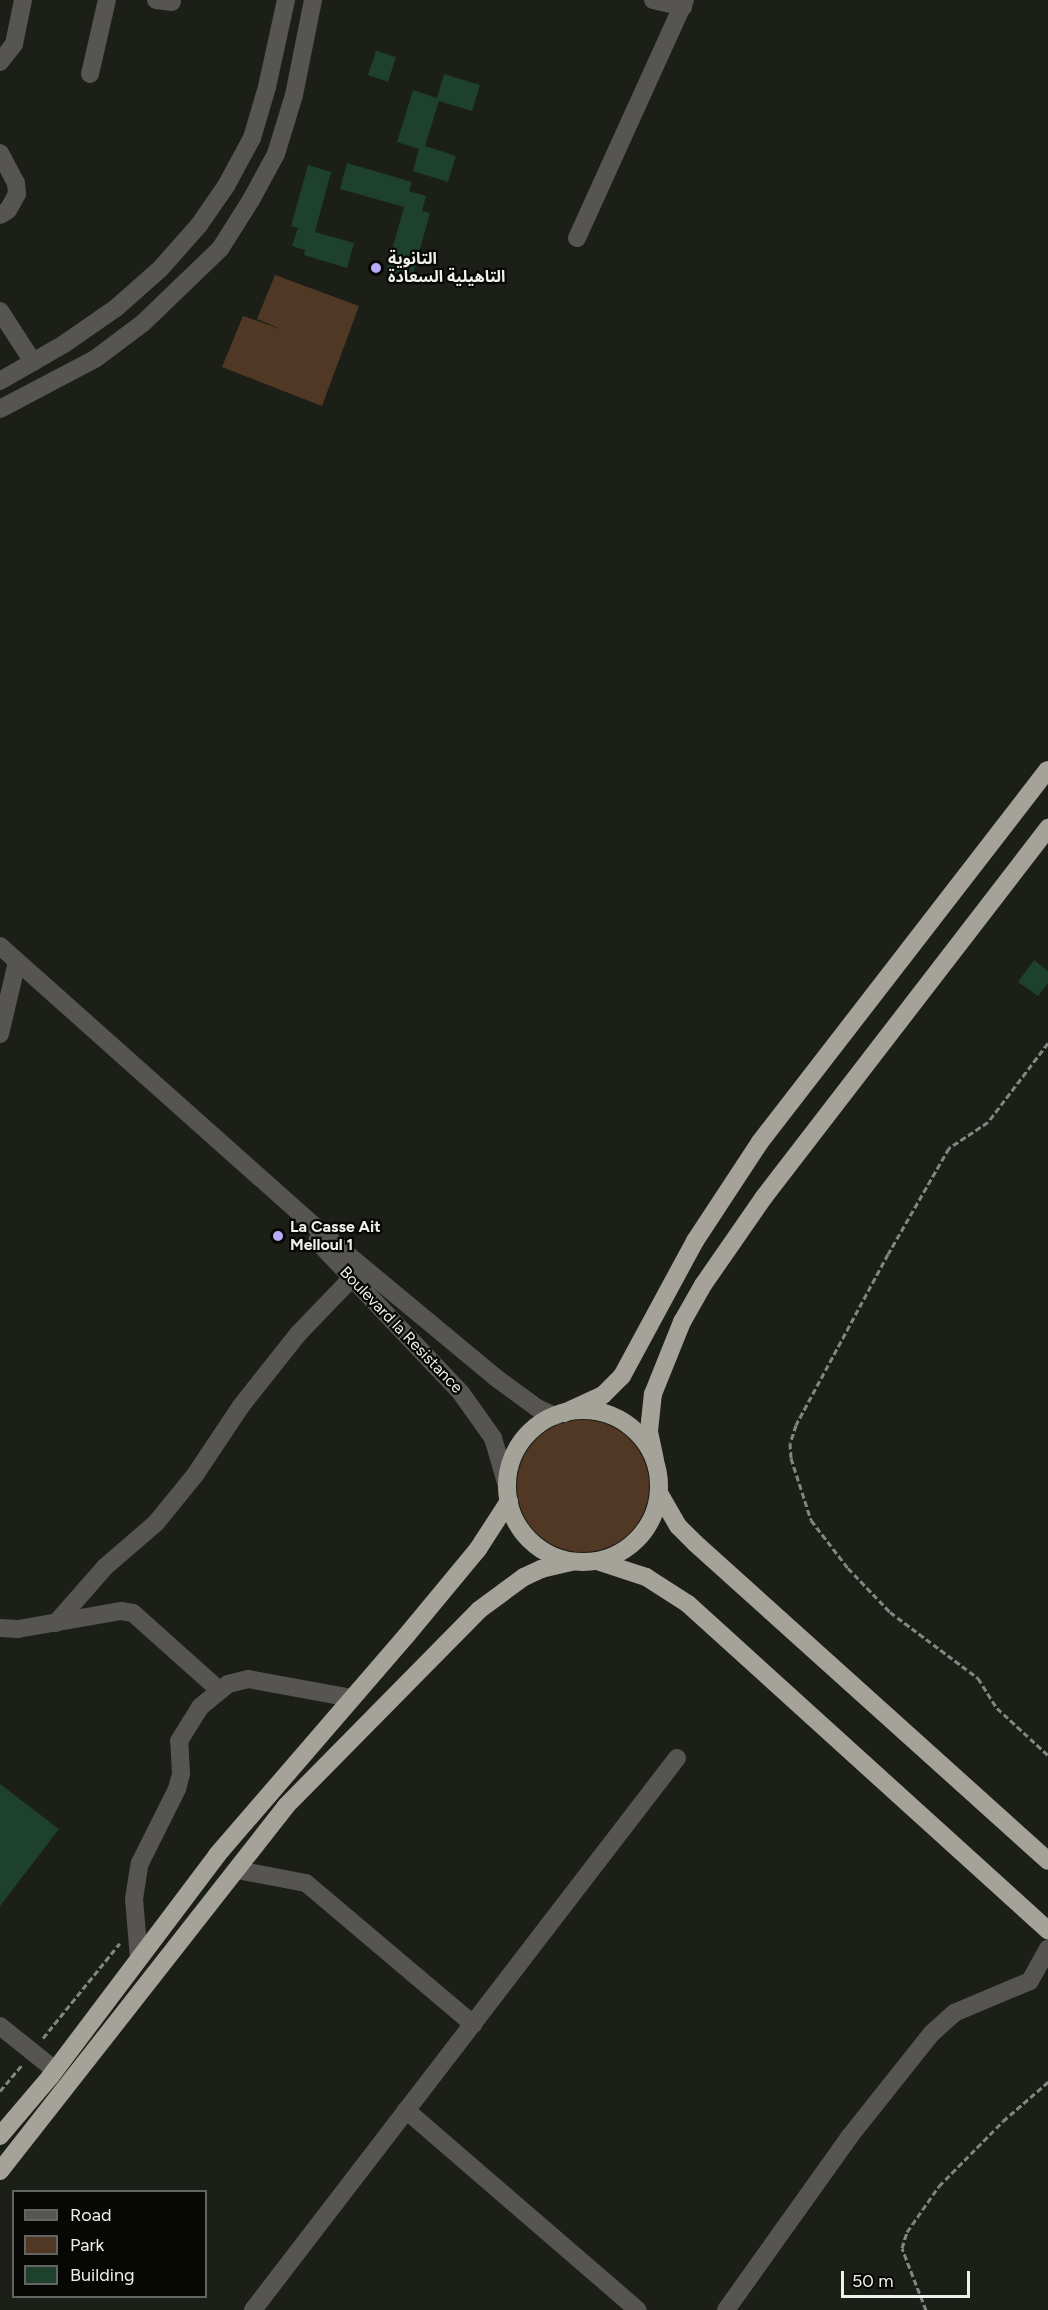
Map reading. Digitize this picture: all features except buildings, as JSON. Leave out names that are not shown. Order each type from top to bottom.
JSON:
[{"type":"highway","points":[[571,1562],[551,1555],[534,1544],[515,1521],[508,1493],[510,1466],[518,1447],[538,1425],[603,1395],[622,1376],[695,1241],[760,1142],[1048,772]]},
{"type":"highway","points":[[597,1562],[627,1549],[643,1534],[654,1516],[659,1493],[649,1431],[653,1394],[682,1322],[703,1284],[758,1205],[1048,828]]},
{"type":"highway","points":[[560,1414],[597,1412],[618,1419],[637,1432],[655,1460]]},
{"type":"highway","points":[[0,2136],[55,2070],[217,1855],[478,1549],[508,1493]]},
{"type":"highway","points":[[659,1493],[678,1526],[695,1544],[1048,1861]]},
{"type":"highway","points":[[0,2171],[286,1806],[479,1610],[524,1577],[541,1569],[571,1562],[597,1562],[646,1577],[688,1604],[1048,1930]]},
{"type":"street","points":[[0,62],[14,44],[23,0]]},
{"type":"street","points":[[90,74],[107,0]]},
{"type":"street","points":[[0,381],[64,344],[116,308],[161,268],[200,225],[226,186],[252,138],[267,87],[286,0]]},
{"type":"street","points":[[0,410],[94,359],[152,315],[220,249],[251,200],[276,154],[294,94],[313,0]]},
{"type":"street","points":[[577,238],[684,3],[653,0]]},
{"type":"street","points":[[267,87],[294,94]]},
{"type":"street","points":[[0,153],[16,183],[17,195],[8,210],[0,216]]},
{"type":"street","points":[[0,310],[33,362]]},
{"type":"street","name":"Boulevard la Resistance","points":[[0,946],[270,1188],[495,1377],[537,1408],[560,1414]]},
{"type":"street","points":[[0,1034],[17,962]]},
{"type":"street","name":"Boulevard la Resistance","points":[[270,1188],[351,1279],[461,1393],[480,1417],[499,1451],[508,1493]]},
{"type":"street","points":[[56,1623],[105,1567],[156,1522],[195,1475],[241,1406],[298,1334],[351,1279]]},
{"type":"street","points":[[0,1628],[56,1623],[121,1611],[133,1614],[219,1690]]},
{"type":"street","points":[[139,1958],[134,1899],[140,1863],[177,1789],[181,1774],[179,1741],[200,1707],[228,1684],[249,1679],[352,1698]]},
{"type":"street","points":[[253,2310],[677,1758]]},
{"type":"street","points":[[237,1870],[306,1883],[473,2024]]},
{"type":"street","points":[[726,2310],[850,2136],[931,2034],[954,2013],[1030,1982],[1048,1948]]},
{"type":"street","points":[[0,2026],[55,2070]]},
{"type":"street","points":[[406,2110],[638,2310]]},
{"type":"path","points":[[1048,1043],[988,1122],[949,1148],[888,1254],[796,1425],[790,1443],[791,1458],[811,1520],[848,1568],[890,1612],[978,1678],[997,1708],[1048,1755]]},
{"type":"path","points":[[0,2091],[136,1923]]},
{"type":"path","points":[[926,2310],[902,2248],[907,2232],[939,2187],[1003,2121],[1048,2082]]},
{"type":"green space","points":[[275,275],[359,306],[322,406],[222,367],[243,316],[283,330],[257,319]]},
{"type":"green space","points":[[583,1420],[608,1425],[630,1439],[644,1461],[649,1486],[644,1511],[630,1533],[608,1547],[583,1552],[558,1547],[536,1533],[522,1511],[517,1486],[522,1461],[536,1439],[558,1425]]},
{"type":"place","name":"التانوية التاهيلية السعادة","points":[[376,268]]},
{"type":"place","name":"La Casse Ait Melloul 1","points":[[278,1236]]}]
